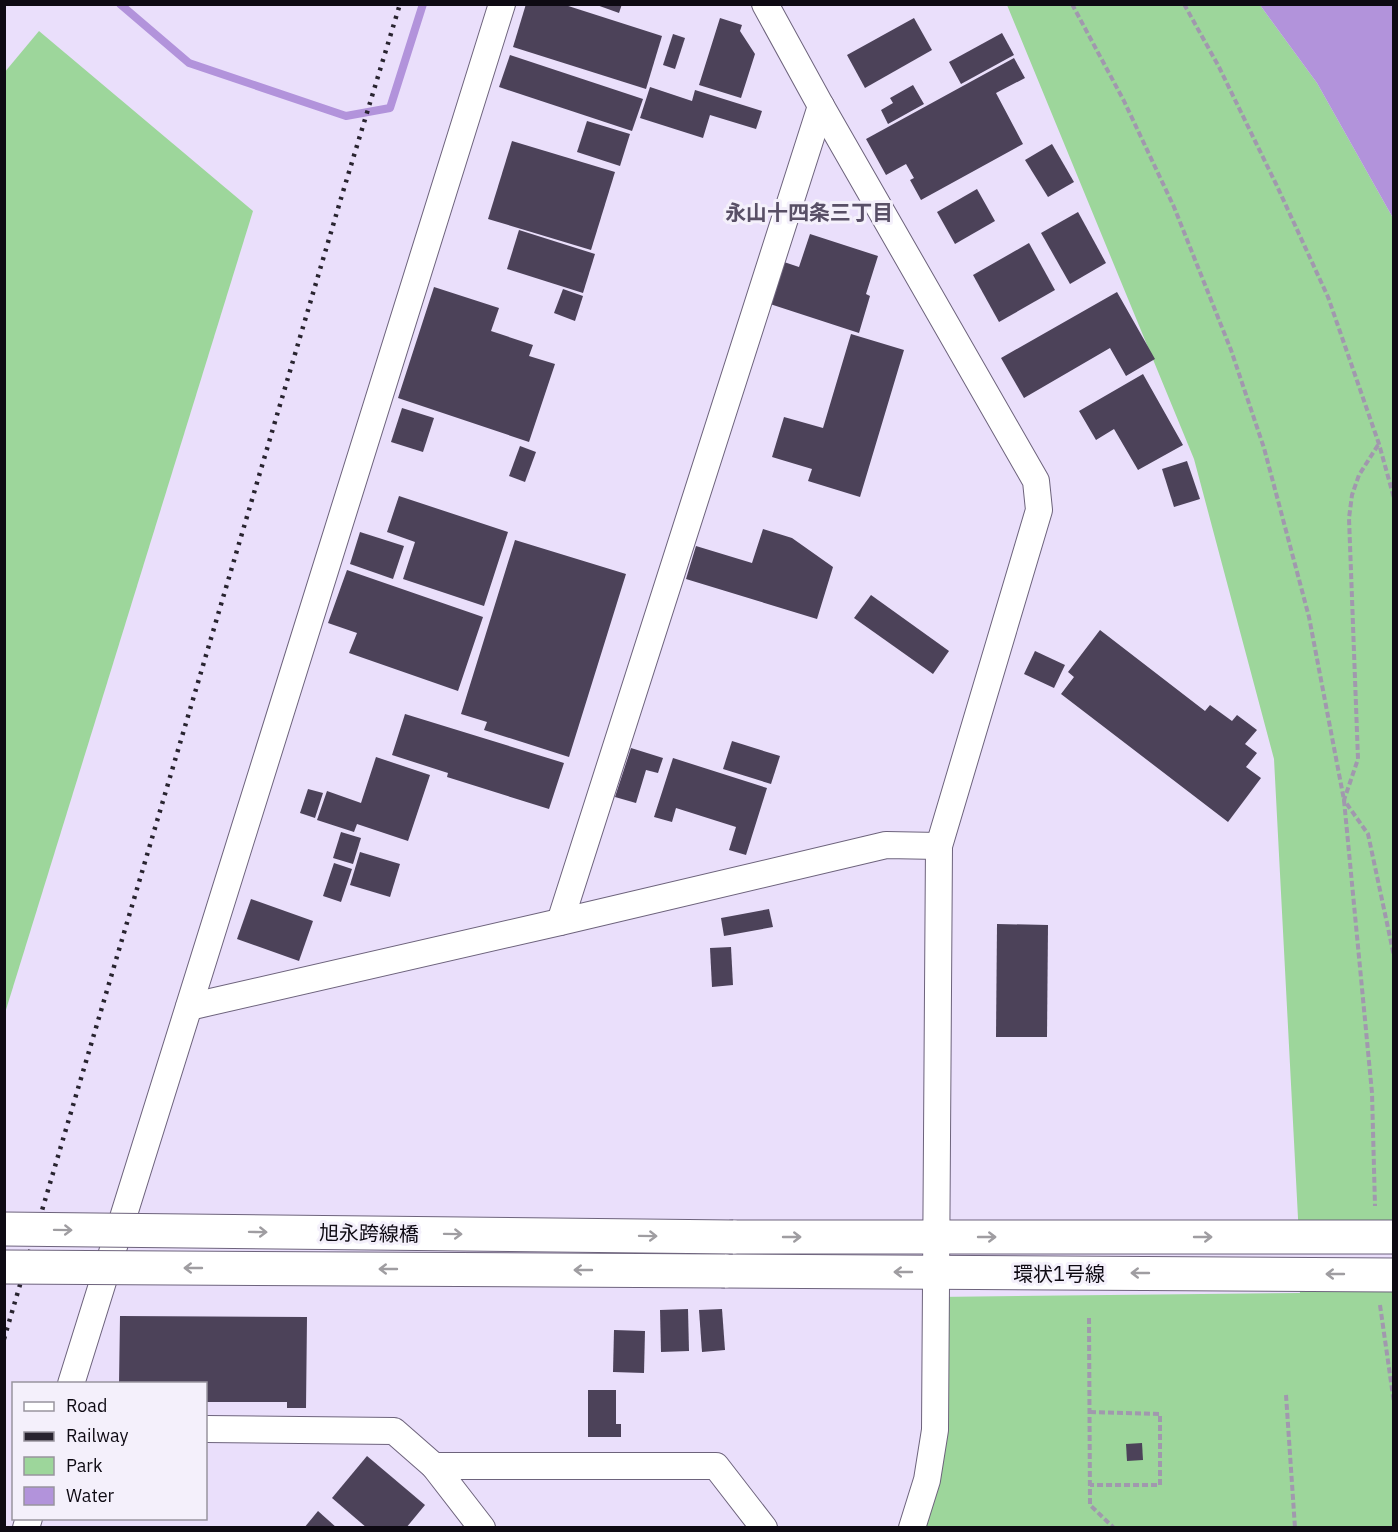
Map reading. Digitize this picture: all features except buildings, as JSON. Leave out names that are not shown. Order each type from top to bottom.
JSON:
[{"type":"main road","name":"旭永跨線橋","points":[[4,1229],[733,1238]]},
{"type":"main road","name":"環状1号線","points":[[733,1238],[1385,1237]]},
{"type":"main road","name":"旭永跨線橋","points":[[4,1267],[725,1271]]},
{"type":"main road","name":"環状1号線","points":[[725,1271],[1384,1275]]},
{"type":"street","points":[[71,1382],[502,4]]},
{"type":"street","points":[[765,4],[1036,481],[1039,510],[939,846],[935,1430],[927,1480],[912,1527]]},
{"type":"street","points":[[560,922],[821,106]]},
{"type":"street","points":[[189,1007],[886,845],[939,846]]},
{"type":"street","points":[[207,1429],[394,1431],[434,1466],[482,1527]]},
{"type":"street","points":[[434,1466],[716,1466],[764,1527]]},
{"type":"path","points":[[1072,4],[1124,101],[1174,207],[1231,350],[1264,448],[1309,617],[1344,800],[1385,1237]]},
{"type":"path","points":[[1184,4],[1219,67],[1328,297],[1394,498]]},
{"type":"path","points":[[1344,800],[1358,759],[1349,518],[1352,495],[1359,475],[1378,444]]},
{"type":"path","points":[[1344,800],[1368,834],[1394,956]]},
{"type":"path","points":[[1384,1275],[1394,1403]]},
{"type":"path","points":[[1089,1318],[1090,1505],[1114,1527]]},
{"type":"path","points":[[1286,1395],[1295,1527]]},
{"type":"path","points":[[1089,1412],[1160,1414],[1160,1485],[1090,1485]]},
{"type":"green space","points":[[1007,5],[1260,5],[1317,83],[1393,218],[1393,1238],[1299,1237],[1274,759],[1194,459]]},
{"type":"green space","points":[[39,31],[253,211],[5,1013],[4,73]]},
{"type":"green space","points":[[1297,1274],[1393,1275],[1393,1527],[912,1528],[927,1480],[936,1297],[1300,1293]]},
{"type":"water","points":[[1260,5],[1393,5],[1393,218],[1317,83]]},
{"type":"waterway","points":[[120,4],[189,63],[346,116],[390,108],[423,4]]},
{"type":"railway","points":[[4,1339],[400,4]]},
{"type":"district","name":"永山十四条三丁目","points":[[809,212]]}]
